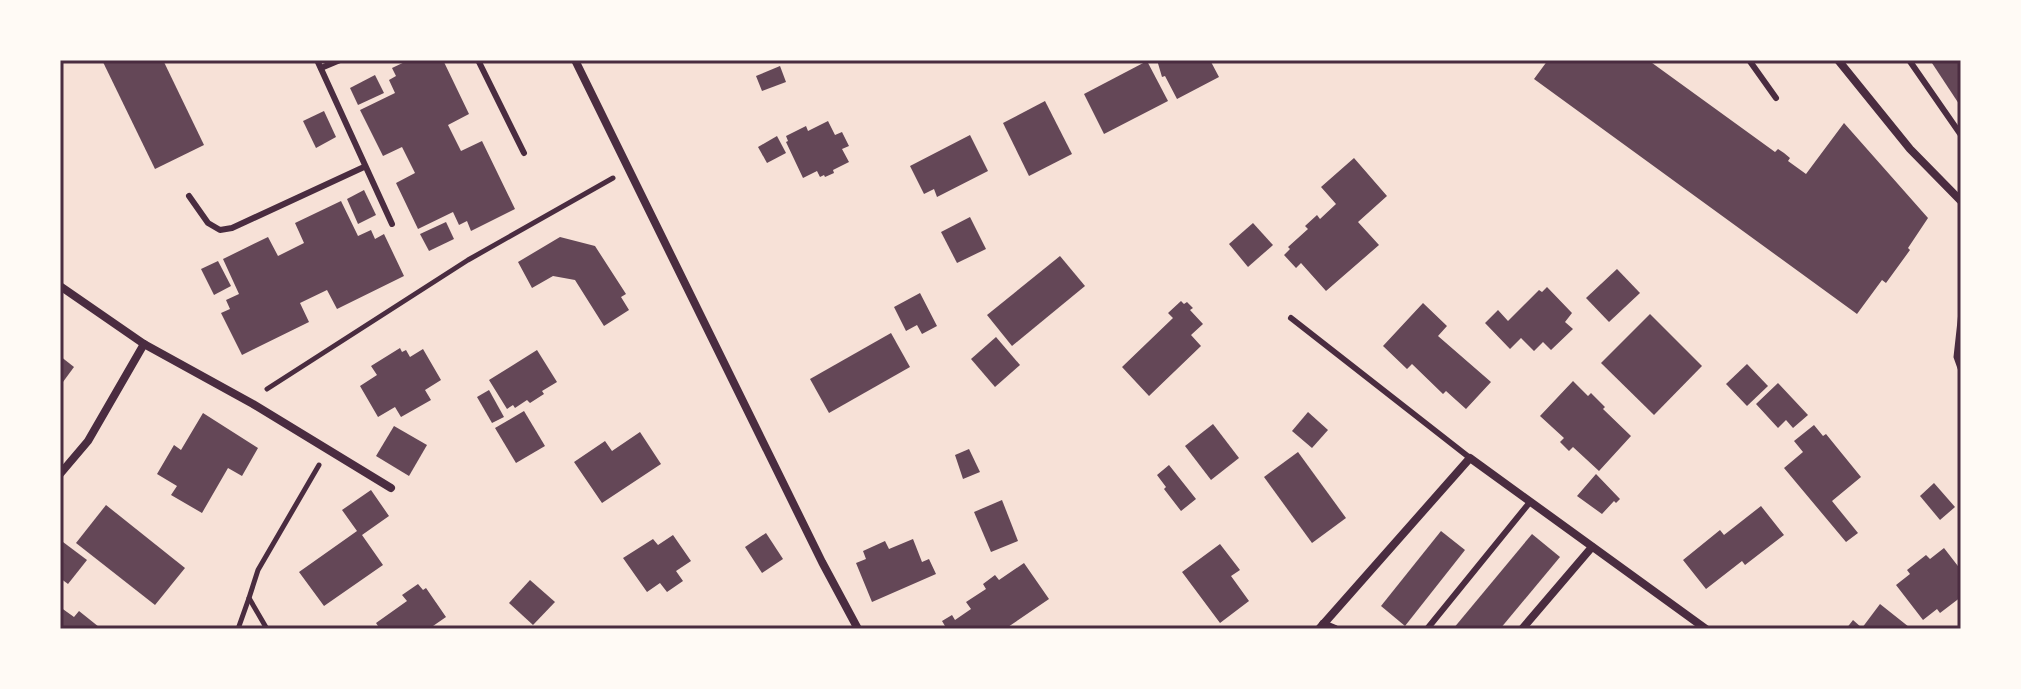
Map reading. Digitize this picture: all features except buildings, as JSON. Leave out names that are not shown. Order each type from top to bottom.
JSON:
[{"type":"street","points":[[575,60],[858,629]]},
{"type":"street","points":[[1838,60],[1910,149],[1961,201]]},
{"type":"street","points":[[60,286],[144,344],[253,404],[391,488]]},
{"type":"street","points":[[60,474],[88,441],[144,344]]},
{"type":"street","points":[[1321,627],[1470,458],[1706,629]]},
{"type":"street","points":[[1522,629],[1592,547]]},
{"type":"street","points":[[1321,627],[1335,629]]},
{"type":"lane","points":[[317,60],[392,224]]},
{"type":"lane","points":[[321,68],[340,60]]},
{"type":"lane","points":[[478,60],[524,153]]},
{"type":"lane","points":[[1749,60],[1776,98]]},
{"type":"lane","points":[[1909,60],[1961,135]]},
{"type":"lane","points":[[189,196],[208,223],[220,230],[232,228],[364,167]]},
{"type":"lane","points":[[1291,318],[1470,458]]},
{"type":"lane","points":[[1427,629],[1530,502]]},
{"type":"path","points":[[253,404],[269,387],[468,260],[629,170]]},
{"type":"path","points":[[1961,312],[1956,357],[1961,371]]},
{"type":"path","points":[[238,629],[258,570],[328,449]]},
{"type":"path","points":[[249,598],[267,629]]}]
